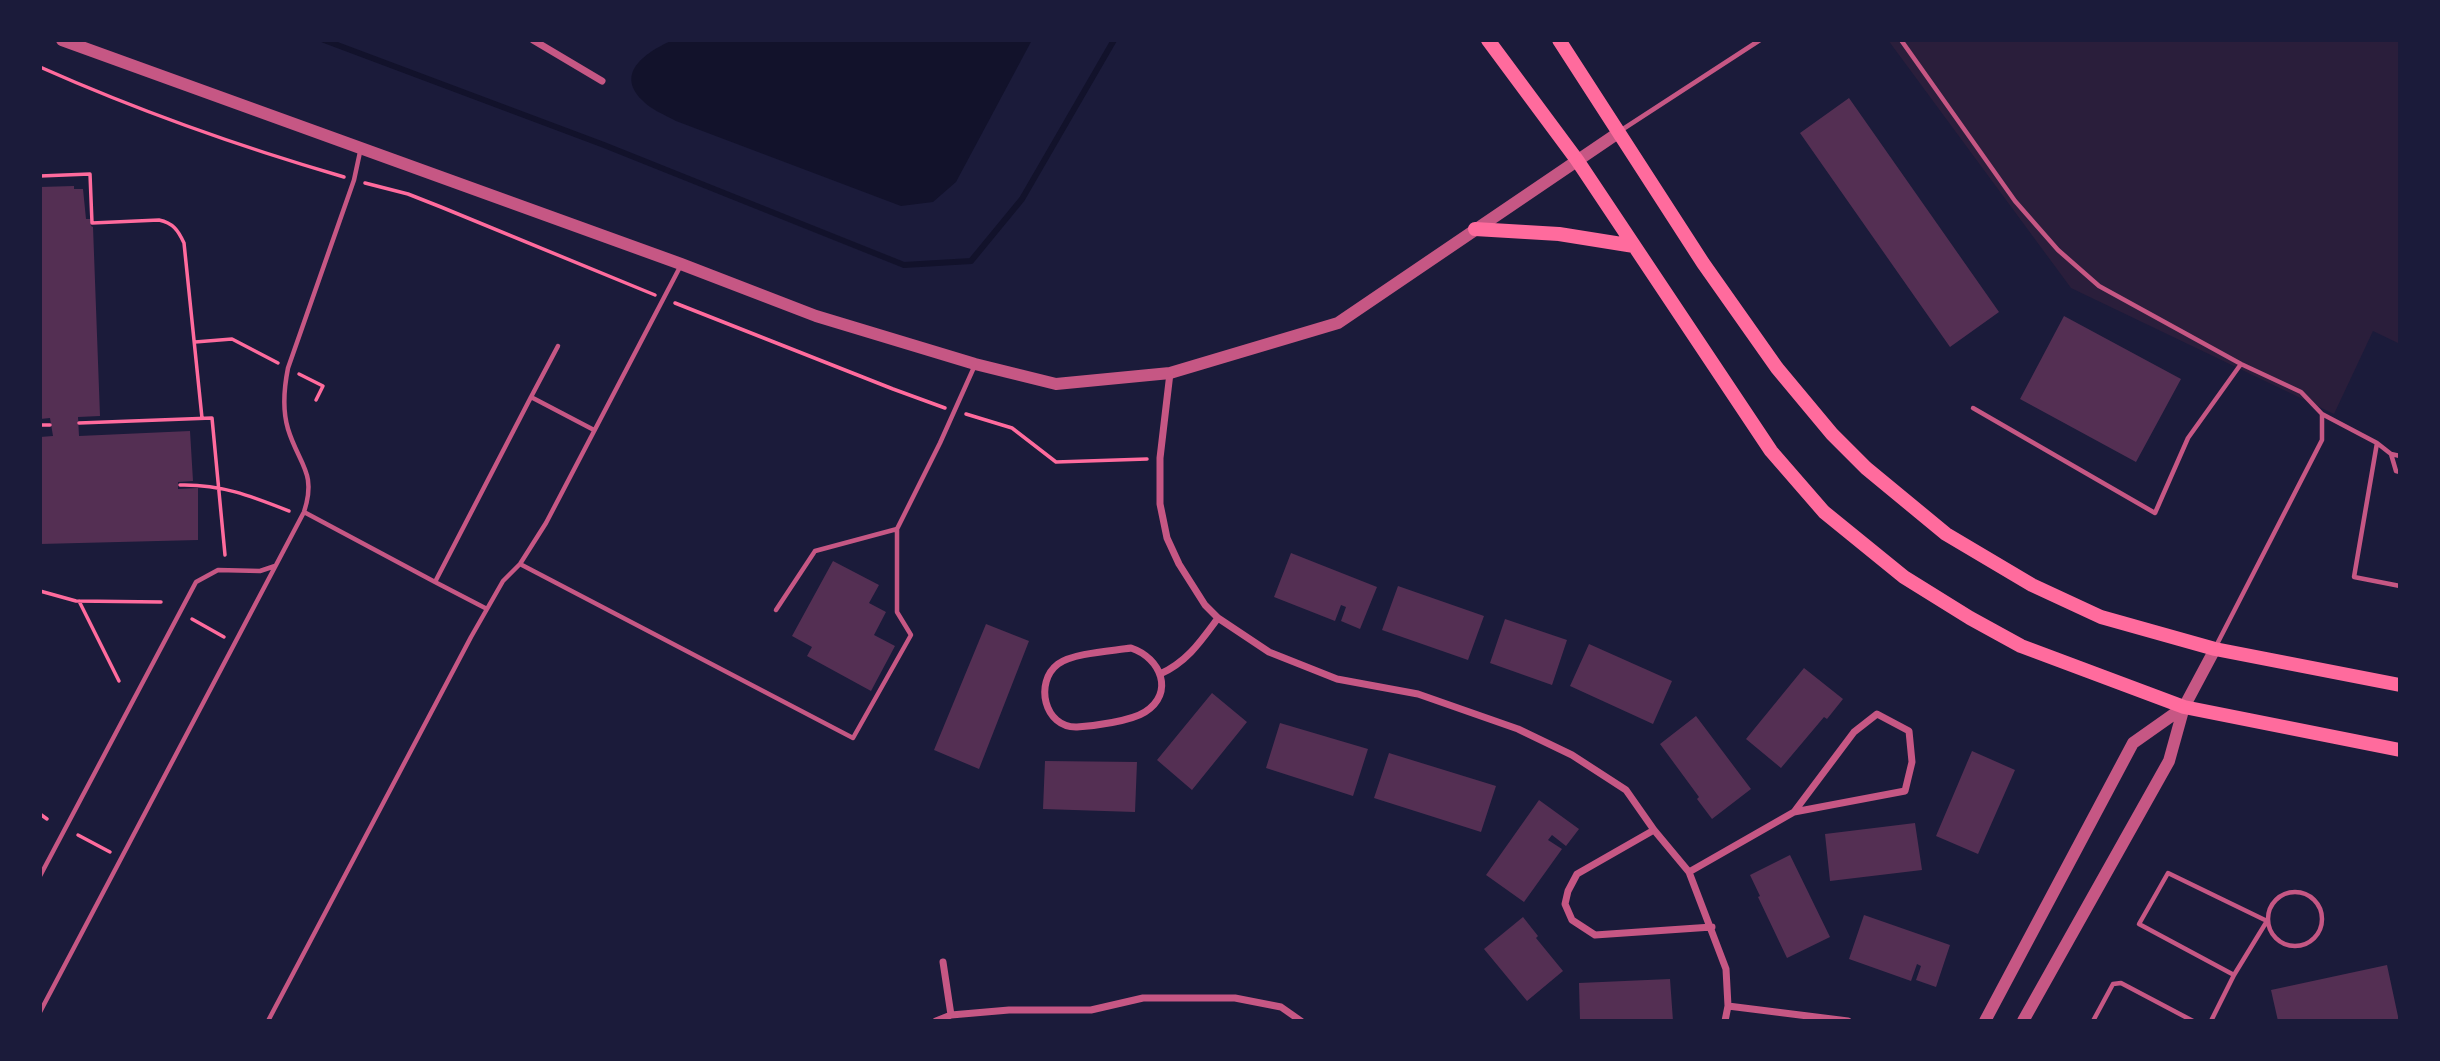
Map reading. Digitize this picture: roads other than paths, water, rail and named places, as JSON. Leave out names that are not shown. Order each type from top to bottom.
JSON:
[{"type":"main road","points":[[1488,40],[1577,160],[1771,451],[1824,512],[1904,577],[2021,646],[2184,707],[2400,750]]},
{"type":"main road","points":[[1559,40],[1703,263],[1777,368],[1832,434],[1866,468],[1946,534],[2002,569],[2064,602],[2101,617],[2215,649],[2400,685]]},
{"type":"main road","points":[[1475,229],[1559,234],[1634,246]]},
{"type":"street","points":[[62,40],[681,264],[816,316],[975,364],[1056,384],[1170,373],[1338,323],[1618,133]]},
{"type":"street","points":[[533,40],[602,81]]},
{"type":"street","points":[[1170,373],[1160,458],[1160,504],[1167,538],[1179,564],[1205,605],[1218,618],[1269,652],[1337,679],[1418,694],[1518,729],[1561,750],[1626,790],[1654,830],[1689,872],[1726,969],[1728,1006],[1725,1021]]},
{"type":"street","points":[[1160,674],[1176,667],[1193,651],[1218,618]]},
{"type":"street","points":[[1131,648],[1144,652],[1154,662],[1160,674],[1161,688],[1157,701],[1147,711],[1135,717],[1074,727],[1061,723],[1051,714],[1045,701],[1044,688],[1049,674],[1058,664],[1070,658],[1131,648]]},
{"type":"street","points":[[2023,1021],[2169,761],[2184,707],[2215,649]]},
{"type":"street","points":[[1985,1021],[2133,743],[2184,707]]},
{"type":"street","points":[[1689,872],[1794,812],[1905,791],[1912,762],[1909,731],[1877,714],[1854,732],[1794,812]]},
{"type":"street","points":[[1654,830],[1577,874],[1565,904],[1572,920],[1595,935],[1712,927]]},
{"type":"street","points":[[943,962],[951,1016]]},
{"type":"street","points":[[936,1021],[951,1016],[1009,1010],[1091,1010],[1143,998],[1235,998],[1282,1007],[1301,1021]]},
{"type":"street","points":[[1728,1006],[1848,1021]]},
{"type":"street","points":[[1091,1010],[1091,1021]]},
{"type":"lane","points":[[1618,133],[1760,40]]},
{"type":"lane","points":[[1901,40],[2015,201],[2058,250],[2099,286],[2241,364],[2301,392],[2322,414],[2377,443],[2391,454],[2400,456]]},
{"type":"lane","points":[[40,1013],[304,512],[310,494],[310,477],[288,427],[284,405],[285,382],[354,180],[361,147]]},
{"type":"lane","points":[[268,1021],[487,609],[503,581],[520,564],[546,523],[681,264]]},
{"type":"lane","points":[[435,582],[558,346]]},
{"type":"lane","points":[[520,564],[853,738],[911,635],[897,612],[897,529],[940,443],[975,364]]},
{"type":"lane","points":[[1973,408],[2155,513],[2188,438],[2241,364]]},
{"type":"lane","points":[[531,397],[594,430]]},
{"type":"lane","points":[[2215,649],[2322,440],[2322,414]]},
{"type":"lane","points":[[2377,443],[2354,577],[2400,586]]},
{"type":"lane","points":[[2391,454],[2396,471],[2400,471]]},
{"type":"lane","points":[[304,512],[487,609]]},
{"type":"lane","points":[[776,610],[815,551],[897,529]]},
{"type":"lane","points":[[40,876],[196,582],[218,570],[260,571],[275,566]]},
{"type":"lane","points":[[2211,1021],[2234,975],[2267,921],[2272,904],[2278,897],[2294,891],[2311,896],[2317,902],[2323,918],[2317,935],[2302,946],[2283,944],[2270,930],[2267,921],[2168,873],[2139,924],[2234,975]]},
{"type":"lane","points":[[2093,1021],[2113,984],[2121,983],[2193,1021]]},
{"type":"waterway","points":[[324,40],[604,145],[904,265],[971,261],[1022,199],[1114,40]]}]
